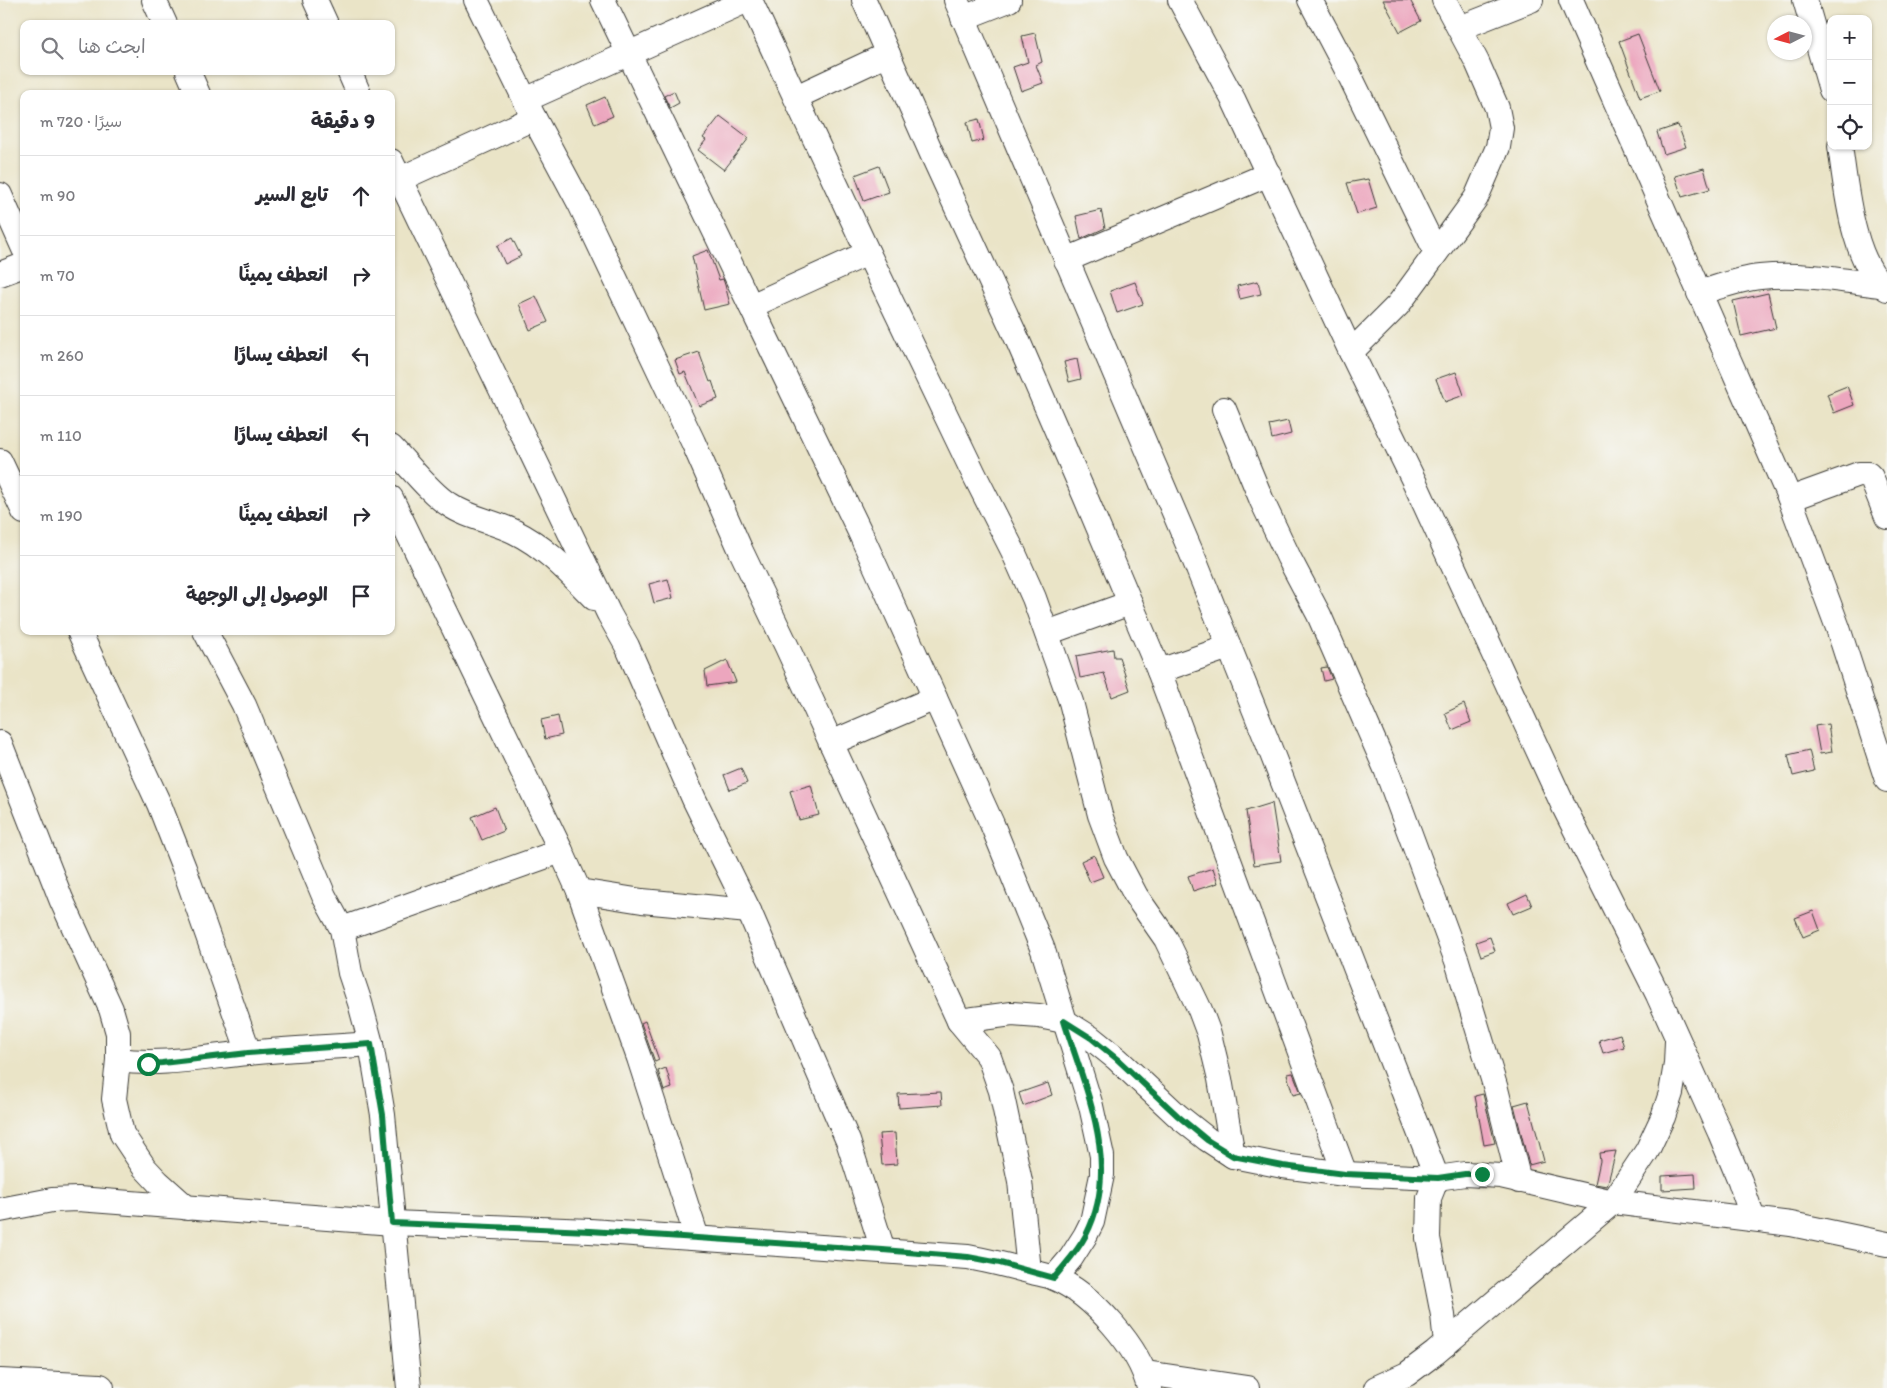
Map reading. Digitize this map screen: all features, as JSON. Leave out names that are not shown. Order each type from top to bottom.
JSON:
[{"type":"highway","points":[[0,1383],[100,1388]]},
{"type":"street","points":[[154,0],[163,20]]},
{"type":"street","points":[[315,0],[324,20]]},
{"type":"street","points":[[476,0],[529,109],[580,204],[672,398],[959,1021],[989,1057],[1001,1090],[1020,1181],[1029,1271]]},
{"type":"street","points":[[603,0],[859,530],[1024,898],[1043,950],[1097,1129],[1102,1156],[1102,1175],[1097,1201],[1088,1229],[1071,1258],[1054,1278]]},
{"type":"street","points":[[883,1250],[848,1141],[749,911],[694,799],[626,646],[396,170],[529,109],[627,53],[749,0],[868,253],[1013,551],[1047,633],[1071,702],[1100,815],[1116,858],[1136,896],[1166,939],[1203,1018],[1220,1080],[1233,1156]]},
{"type":"street","points":[[864,0],[1022,350],[1159,671],[1345,1174]]},
{"type":"street","points":[[1010,0],[960,9],[1229,647],[1438,1178],[1429,1198],[1428,1238],[1443,1315],[1446,1344]]},
{"type":"street","points":[[1180,0],[1234,101],[1351,352],[1415,483],[1564,807],[1658,995],[1720,1132],[1753,1219]]},
{"type":"street","points":[[1310,0],[1349,74],[1436,252]]},
{"type":"street","points":[[1351,352],[1398,305],[1476,198],[1495,155],[1501,128],[1497,108],[1488,84],[1444,0]]},
{"type":"street","points":[[1460,28],[1530,0]]},
{"type":"street","points":[[1571,0],[1790,499],[1838,628],[1887,780]]},
{"type":"street","points":[[1805,0],[1827,76]]},
{"type":"street","points":[[796,97],[888,54]]},
{"type":"street","points":[[190,75],[196,90]]},
{"type":"street","points":[[350,75],[357,90]]},
{"type":"street","points":[[1841,150],[1855,232],[1870,269],[1884,287]]},
{"type":"street","points":[[1066,260],[1269,174]]},
{"type":"street","points":[[0,195],[20,240]]},
{"type":"street","points":[[751,306],[868,253]]},
{"type":"street","points":[[0,274],[20,266]]},
{"type":"street","points":[[1699,292],[1758,277],[1782,276],[1806,276],[1884,287]]},
{"type":"street","points":[[1224,410],[1262,500],[1289,558],[1319,615],[1386,769],[1457,961],[1496,1088],[1519,1180]]},
{"type":"street","points":[[395,451],[445,503],[475,518],[516,532],[536,544],[557,561],[609,614]]},
{"type":"street","points":[[0,461],[20,504]]},
{"type":"street","points":[[1790,499],[1859,474],[1868,474],[1887,517]]},
{"type":"street","points":[[395,506],[561,851],[578,891],[639,1058],[696,1238]]},
{"type":"street","points":[[1047,633],[1130,603]]},
{"type":"street","points":[[81,635],[133,744],[174,840],[248,1053]]},
{"type":"street","points":[[207,635],[244,705],[324,896],[342,929],[350,973],[371,1044],[383,1115],[409,1388]]},
{"type":"street","points":[[1159,671],[1229,647]]},
{"type":"street","points":[[831,743],[935,698]]},
{"type":"street","points":[[0,743],[61,899],[111,1009],[118,1033],[118,1060],[114,1098],[122,1134],[148,1172],[188,1208]]},
{"type":"street","points":[[342,929],[561,851]]},
{"type":"street","points":[[578,891],[642,901],[749,911]]},
{"type":"street","points":[[959,1021],[1012,1014],[1039,1016],[1064,1021],[1091,1038],[1117,1059],[1178,1116],[1207,1140],[1233,1156],[1283,1166],[1345,1174],[1438,1178],[1465,1174],[1501,1176],[1613,1202],[1791,1224],[1887,1244]]},
{"type":"street","points":[[1376,1388],[1407,1374],[1446,1344],[1613,1202],[1647,1151],[1663,1117],[1671,1093],[1676,1064],[1677,1039]]},
{"type":"street","points":[[118,1060],[137,1063],[162,1063],[248,1053],[371,1044]]},
{"type":"street","points":[[0,1210],[52,1200],[78,1199],[392,1223],[590,1231],[968,1257],[1054,1278],[1084,1296],[1106,1316],[1124,1340],[1148,1381],[1247,1388]]},
{"type":"building","points":[[1383,0],[1410,0],[1421,21],[1400,32]]},
{"type":"building","points":[[1035,33],[1042,62],[1036,65],[1043,83],[1021,91],[1013,67],[1028,62],[1022,36]]},
{"type":"building","points":[[1638,34],[1660,91],[1640,98],[1619,41]]},
{"type":"building","points":[[674,91],[679,103],[670,108],[664,96]]},
{"type":"building","points":[[605,97],[613,116],[595,124],[587,105]]},
{"type":"building","points":[[720,116],[749,138],[724,170],[698,150],[706,140],[703,138]]},
{"type":"building","points":[[979,119],[984,140],[972,143],[967,122]]},
{"type":"building","points":[[1678,125],[1686,147],[1664,154],[1657,132]]},
{"type":"building","points":[[879,166],[889,192],[864,201],[855,175]]},
{"type":"building","points":[[1704,168],[1710,189],[1682,197],[1675,176]]},
{"type":"building","points":[[1368,179],[1377,208],[1357,214],[1347,183]]},
{"type":"building","points":[[1101,210],[1105,228],[1081,239],[1076,216]]},
{"type":"building","points":[[512,238],[521,256],[505,264],[497,246]]},
{"type":"building","points":[[708,250],[719,280],[723,279],[730,304],[704,310],[692,256]]},
{"type":"building","points":[[1258,281],[1261,294],[1240,299],[1237,286]]},
{"type":"building","points":[[1135,282],[1143,304],[1117,313],[1110,291]]},
{"type":"building","points":[[1768,293],[1776,328],[1741,336],[1733,301]]},
{"type":"building","points":[[536,296],[548,322],[530,330],[519,304]]},
{"type":"building","points":[[699,352],[718,399],[699,406],[685,372],[680,374],[675,360]]},
{"type":"building","points":[[1077,359],[1081,379],[1069,382],[1064,362]]},
{"type":"building","points":[[1456,372],[1464,395],[1445,402],[1436,379]]},
{"type":"building","points":[[1847,386],[1854,405],[1834,413],[1827,394]]},
{"type":"building","points":[[1288,421],[1291,434],[1272,439],[1269,425]]},
{"type":"building","points":[[668,579],[673,598],[654,603],[649,584]]},
{"type":"building","points":[[1113,649],[1114,657],[1119,657],[1130,690],[1112,697],[1104,673],[1080,678],[1076,656]]},
{"type":"building","points":[[727,660],[736,682],[707,686],[705,671]]},
{"type":"building","points":[[1327,667],[1332,679],[1324,681],[1321,668]]},
{"type":"building","points":[[1464,704],[1471,722],[1452,730],[1445,713]]},
{"type":"building","points":[[558,716],[562,735],[545,739],[541,720]]},
{"type":"building","points":[[1828,724],[1832,752],[1820,754],[1815,726]]},
{"type":"building","points":[[1809,750],[1814,771],[1793,776],[1788,755]]},
{"type":"building","points":[[741,768],[747,783],[730,790],[724,775]]},
{"type":"building","points":[[811,785],[819,815],[799,820],[790,791]]},
{"type":"building","points":[[1272,803],[1281,861],[1254,865],[1246,811]]},
{"type":"building","points":[[495,807],[504,831],[482,840],[472,817]]},
{"type":"building","points":[[1094,855],[1103,877],[1090,882],[1081,861]]},
{"type":"building","points":[[1213,868],[1218,883],[1193,891],[1188,876]]},
{"type":"building","points":[[1527,894],[1532,906],[1513,914],[1508,903]]},
{"type":"building","points":[[1813,911],[1820,930],[1803,937],[1795,918]]},
{"type":"building","points":[[1490,937],[1495,951],[1481,956],[1476,942]]},
{"type":"building","points":[[645,1021],[659,1060],[655,1062],[641,1023]]},
{"type":"building","points":[[1620,1034],[1624,1047],[1603,1053],[1599,1040]]},
{"type":"building","points":[[666,1068],[672,1088],[664,1091],[658,1071]]},
{"type":"building","points":[[1293,1073],[1301,1093],[1293,1095],[1287,1074]]},
{"type":"building","points":[[1048,1083],[1052,1095],[1023,1106],[1019,1093]]},
{"type":"building","points":[[941,1092],[942,1105],[899,1108],[898,1094]]},
{"type":"building","points":[[1483,1094],[1495,1143],[1484,1145],[1475,1096]]},
{"type":"building","points":[[1528,1101],[1544,1161],[1529,1165],[1514,1105]]},
{"type":"building","points":[[895,1133],[897,1164],[882,1165],[879,1134]]},
{"type":"building","points":[[1616,1151],[1607,1186],[1595,1184],[1600,1161],[1599,1153]]},
{"type":"building","points":[[1695,1174],[1696,1188],[1662,1190],[1662,1176]]},
{"type":"route","points":[[148,1064],[248,1053],[371,1044],[383,1115],[392,1223],[590,1231],[968,1257],[1000,1263],[1054,1278],[1071,1258],[1092,1222],[1102,1175],[1099,1137],[1064,1021],[1091,1038],[1117,1059],[1145,1087],[1207,1140],[1233,1156],[1283,1166],[1345,1174],[1438,1178],[1449,1175],[1482,1174]]}]
